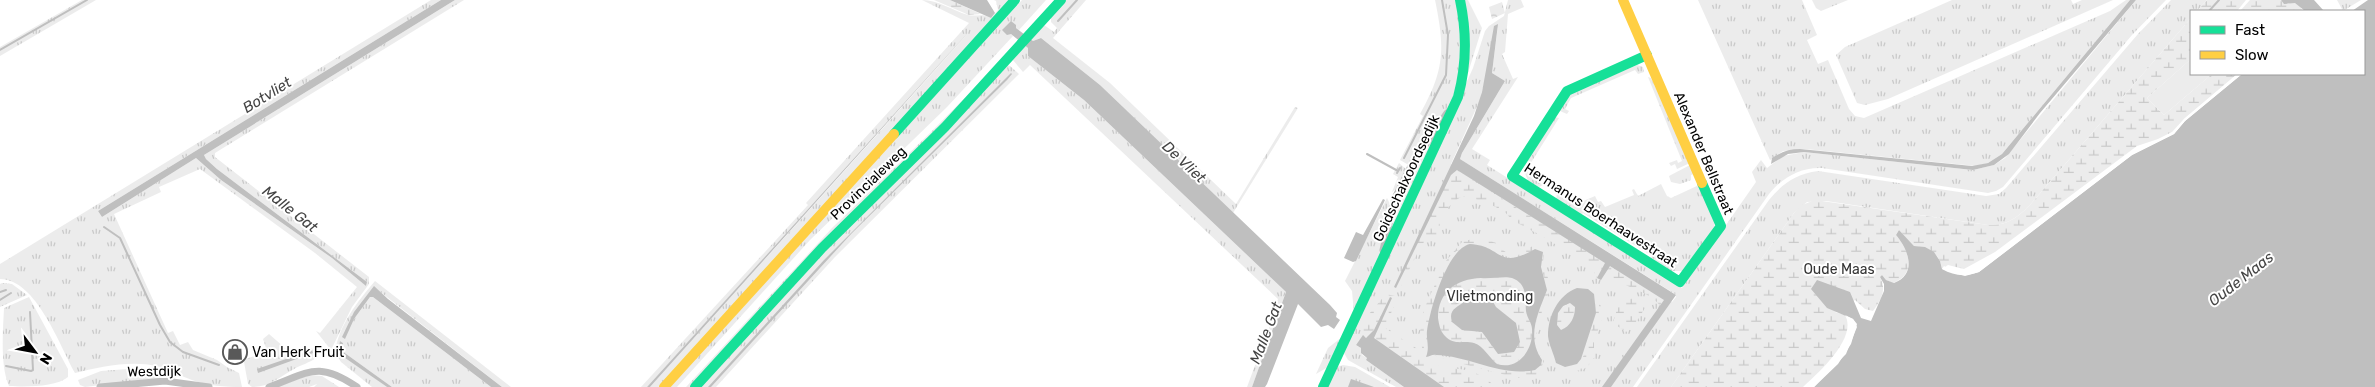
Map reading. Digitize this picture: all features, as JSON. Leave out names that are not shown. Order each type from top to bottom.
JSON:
[{"type":"street","name":"Provincialeweg","points":[[664,387],[1015,0]]},
{"type":"street","name":"Provincialeweg","points":[[695,387],[824,246],[945,127],[1061,0]]},
{"type":"street","name":"Goidschalxoordsedijk","points":[[1323,387],[1454,105],[1462,82],[1467,57],[1466,30],[1460,0]]},
{"type":"street","points":[[1623,0],[1647,55]]},
{"type":"street","name":"Hermanus Boerhaavestraat","points":[[1647,55],[1567,91],[1512,176],[1680,282]]},
{"type":"street","name":"Alexander Bellstraat","points":[[1647,55],[1721,226],[1680,282]]},
{"type":"street","name":"Goidschalxoordsedijk","points":[[1381,262],[1395,197],[1416,158],[1439,123],[1454,105]]},
{"type":"street","points":[[269,387],[298,376],[322,370],[334,374],[357,387]]},
{"type":"street","name":"Westdijk","points":[[100,387],[165,381],[209,387]]},
{"type":"green space","points":[[82,0],[96,0],[0,56],[0,47]]},
{"type":"green space","points":[[431,0],[441,0],[98,211],[102,217],[196,158],[221,180],[332,258],[366,286],[367,282],[217,169],[204,155],[455,0],[464,0],[215,153],[215,157],[369,277],[369,284],[352,307],[331,350],[316,331],[320,333],[357,287],[315,253],[200,169],[159,187],[161,192],[114,214],[168,333],[173,331],[180,345],[188,342],[193,350],[217,360],[239,373],[242,387],[204,384],[165,368],[147,364],[115,365],[75,373],[54,331],[36,302],[25,290],[13,282],[0,279],[0,264]]},
{"type":"green space","points":[[922,0],[940,3],[968,15],[991,18],[998,10],[994,0],[1010,0],[660,387],[650,387],[974,27],[647,387],[641,387],[808,205],[806,203],[969,23]]},
{"type":"green space","points":[[934,0],[950,0],[981,14],[969,15]]},
{"type":"green space","points":[[1022,0],[1046,0],[1019,30],[1016,28],[1011,34],[1013,36],[947,107],[810,240],[677,387],[670,387]]},
{"type":"green space","points":[[1065,0],[1086,0],[1053,38],[1110,83],[1236,204],[1295,107],[1298,108],[1233,213],[1100,85],[1041,38],[1033,41],[1031,39],[1044,25],[1054,32],[1057,28],[1051,22],[1051,17]]},
{"type":"green space","points":[[1435,0],[1457,0],[1464,58],[1451,104],[1411,163],[1407,164],[1400,160],[1423,116],[1420,114],[1434,84],[1441,58],[1440,32]]},
{"type":"green space","points":[[1462,0],[1468,0],[1482,28],[1468,73]]},
{"type":"green space","name":"Vlietmonding","points":[[1508,0],[1521,0],[1524,7],[1508,14],[1505,52],[1502,54],[1513,79],[1518,77],[1472,149],[1490,160],[1487,165],[1682,288],[1756,182],[1752,172],[1761,160],[1767,168],[1783,156],[1804,152],[1973,170],[1994,165],[2005,158],[2136,0],[2166,0],[2132,35],[2003,187],[1996,191],[1988,193],[1822,168],[1806,169],[1786,178],[1769,194],[1633,387],[1442,387],[1369,336],[1366,338],[1363,336],[1356,345],[1361,348],[1362,355],[1367,358],[1366,360],[1404,387],[1396,387],[1348,360],[1344,353],[1473,68],[1485,31],[1504,16]],"holes":[[[1498,25],[1492,73],[1505,81],[1460,159],[1675,294],[1676,297],[1672,302],[1451,164],[1480,100]]]},
{"type":"green space","points":[[1698,0],[1802,0],[1817,35],[1807,40],[1818,64],[1828,60],[1849,109],[1855,116],[1864,118],[2110,11],[2126,0],[2130,0],[2002,154],[1988,163],[1976,166],[1805,149],[1783,151],[1770,160]]},
{"type":"green space","points":[[1812,0],[1848,0],[1821,11],[1816,8]]},
{"type":"green space","points":[[1952,0],[2071,0],[2073,4],[2082,0],[2113,0],[1888,99],[1865,105],[1857,103],[1836,55],[1845,47]]},
{"type":"green space","points":[[2171,0],[2207,0],[2198,10],[2190,10],[2190,19],[2036,198],[2015,218],[1996,225],[1988,225],[1826,201],[1807,202],[1794,213],[1671,387],[1637,387],[1769,200],[1790,180],[1803,174],[1818,171],[1986,196],[1999,194],[2138,34]]},
{"type":"green space","points":[[2207,0],[2246,0],[2238,10],[2198,10]]},
{"type":"green space","points":[[2250,0],[2281,0],[2288,4],[2297,4],[2302,10],[2241,10]]},
{"type":"green space","points":[[2337,0],[2361,0],[2345,10],[2342,10]]},
{"type":"green space","points":[[1502,2],[1505,13],[1492,19],[1489,7]]},
{"type":"green space","name":"Oude Maas","points":[[2190,19],[2190,60],[2147,98],[2164,115],[2211,75],[2236,75],[2185,118],[2172,132],[2137,146],[1995,252],[1964,269],[1948,265],[1942,269],[1939,259],[1933,252],[1914,246],[1899,230],[1896,235],[1907,254],[1908,268],[1906,274],[1893,283],[1886,280],[1882,275],[1880,277],[1883,290],[1873,311],[1865,309],[1855,300],[1835,312],[1845,315],[1848,324],[1846,334],[1835,354],[1803,387],[1671,387],[1794,213],[1802,205],[1815,200],[1996,225],[2015,218],[2031,204]]},
{"type":"green space","points":[[1018,44],[691,387],[686,387],[832,228]]},
{"type":"green space","points":[[1025,45],[1028,48],[1028,56],[1084,100],[1286,292],[1252,387],[1247,387],[1278,299],[1030,65],[1023,72],[1012,59]]},
{"type":"green space","points":[[2190,60],[2190,75],[2211,75],[2164,115],[2147,98]]},
{"type":"green space","points":[[1006,65],[1019,74],[835,257],[716,387],[701,387],[788,289]]},
{"type":"green space","points":[[1637,65],[1643,67],[1644,72],[1638,74],[1635,70],[1571,98],[1565,109],[1569,111],[1567,114],[1560,111],[1567,95]]},
{"type":"green space","points":[[1648,77],[1651,78],[1690,163],[1677,169],[1675,164],[1671,166],[1669,163],[1677,160],[1678,163],[1682,161]]},
{"type":"green space","points":[[1445,117],[1386,244],[1396,201],[1407,176]]},
{"type":"green space","points":[[1555,117],[1559,118],[1527,169],[1529,176],[1543,185],[1539,187],[1528,181],[1523,168]]},
{"type":"green space","points":[[1399,163],[1406,169],[1397,188],[1392,192],[1398,177],[1393,174]]},
{"type":"green space","points":[[1690,165],[1694,174],[1691,175],[1691,180],[1680,184],[1671,182],[1669,176]]},
{"type":"green space","points":[[1456,170],[1606,263],[1597,278],[1593,270],[1549,240],[1512,220],[1504,211],[1485,202],[1464,196],[1456,200],[1446,211],[1441,220],[1438,237],[1436,239],[1428,239],[1422,244],[1399,290],[1396,288],[1449,178]]},
{"type":"green space","points":[[1661,184],[1667,196],[1671,198],[1699,185],[1715,222],[1714,227],[1683,271],[1671,271],[1650,259],[1652,256],[1583,213],[1581,215],[1556,199],[1557,194],[1574,205],[1595,196],[1598,202],[1601,201],[1605,207],[1634,195],[1632,190],[1634,189],[1638,196]]},
{"type":"green space","points":[[1387,198],[1391,206],[1380,259],[1354,313],[1352,291],[1345,281]]},
{"type":"green space","points":[[1486,238],[1505,252],[1513,255],[1533,246],[1544,250],[1543,262],[1551,288],[1544,303],[1535,340],[1537,349],[1544,361],[1539,373],[1532,378],[1517,378],[1434,355],[1462,359],[1507,371],[1542,360],[1535,349],[1533,338],[1540,304],[1547,287],[1541,267],[1542,251],[1538,249],[1522,257],[1512,259],[1487,247],[1456,251],[1441,281],[1428,328],[1428,352],[1423,350],[1419,338],[1424,309],[1445,262],[1462,242]]},
{"type":"green space","points":[[1610,266],[1664,300],[1660,306],[1643,292],[1603,277]]},
{"type":"green space","points":[[1509,277],[1521,284],[1525,292],[1532,336],[1527,350],[1518,361],[1505,365],[1497,364],[1478,345],[1470,342],[1452,341],[1442,332],[1438,318],[1441,301],[1445,294],[1456,284],[1472,279]],"holes":[[[1477,292],[1488,293],[1496,307],[1516,323],[1520,342],[1515,349],[1506,354],[1501,355],[1497,353],[1482,332],[1466,330],[1456,305]]]},
{"type":"green space","points":[[375,281],[511,387],[502,387],[374,287],[349,322],[354,319],[370,297],[373,297],[491,387],[392,387],[342,351],[343,343],[340,341],[340,353],[387,387],[372,387],[341,362],[335,353],[344,324]]},
{"type":"green space","points":[[0,284],[12,284],[27,295],[0,307]]},
{"type":"green space","points":[[1386,294],[1395,296],[1396,301],[1385,328],[1416,348],[1426,362],[1478,374],[1496,387],[1444,387],[1375,339],[1374,335],[1392,298],[1370,336],[1358,327]]},
{"type":"green space","points":[[29,297],[68,369],[68,377],[49,385],[9,386],[3,359],[4,308]]},
{"type":"green space","points":[[1633,298],[1642,303],[1645,308],[1633,327],[1626,332],[1613,323],[1621,304]]},
{"type":"green space","points":[[1595,300],[1604,312],[1594,342],[1594,358],[1581,371],[1561,367],[1576,365],[1583,357],[1593,323]]},
{"type":"green space","points":[[1570,303],[1575,307],[1572,321],[1561,330],[1557,325],[1558,313],[1563,306]]},
{"type":"green space","points":[[269,334],[292,354],[312,348],[316,358],[269,383],[252,387],[248,384],[244,362],[246,359],[267,351],[263,339]]},
{"type":"green space","points":[[1342,337],[1328,367],[1316,374],[1328,348]]},
{"type":"green space","points":[[1343,365],[1355,367],[1390,387],[1328,387],[1336,367]]},
{"type":"green space","points":[[141,368],[161,372],[175,379],[149,379],[85,387],[80,385],[78,380],[101,371]]},
{"type":"green space","points":[[309,375],[322,376],[339,387],[314,387],[317,384],[309,387],[277,387]]},
{"type":"water","points":[[441,0],[455,0],[204,155],[217,169],[367,282],[366,286],[332,258],[221,180],[196,158],[102,217],[98,211]]},
{"type":"water","points":[[950,0],[987,0],[995,13],[991,18]]},
{"type":"water","points":[[2130,0],[2136,0],[2040,113],[2009,154],[1994,165],[1973,170],[1804,152],[1788,154],[1771,164],[1772,158],[1779,154],[1789,150],[1800,149],[1972,166],[1988,163],[2002,154]]},
{"type":"water","points":[[2281,0],[2314,0],[2323,10],[2304,10],[2295,3],[2284,4]]},
{"type":"water","points":[[2368,0],[2375,0],[2375,387],[1814,387],[1846,354],[1857,327],[1853,319],[1827,308],[1811,289],[1817,280],[1850,292],[1861,318],[1871,321],[1884,291],[1884,284],[1880,277],[1882,275],[1886,280],[1894,283],[1906,274],[1908,268],[1907,254],[1896,235],[1899,230],[1914,246],[1925,247],[1934,252],[1940,261],[1942,269],[1960,275],[1979,272],[2132,155],[2174,134],[2185,121],[2241,75],[2365,75],[2365,10],[2353,10]]},
{"type":"water","points":[[1011,21],[1016,25],[1016,28],[1033,41],[1041,38],[1100,85],[1330,305],[1337,313],[1336,317],[1340,320],[1334,329],[1328,325],[1321,327],[1298,304],[1267,384],[1265,387],[1252,387],[1286,292],[1084,100],[1028,56],[1028,48],[1011,34],[1007,35],[1002,30]]},
{"type":"water","points":[[1498,24],[1492,73],[1505,81],[1460,159],[1676,295],[1611,387],[1602,387],[1664,300],[1610,266],[1601,280],[1597,278],[1605,263],[1457,170],[1451,175],[1396,288],[1394,287],[1474,116],[1482,92],[1494,26]]},
{"type":"water","points":[[973,27],[650,387],[647,387]]},
{"type":"water","points":[[1011,73],[1007,80],[852,233],[711,387],[708,387],[824,260]]},
{"type":"water","points":[[1383,199],[1385,200],[1356,261],[1353,262],[1344,258],[1356,232],[1363,235]]},
{"type":"water","points":[[1470,244],[1481,246],[1506,258],[1513,258],[1535,249],[1543,252],[1541,267],[1547,290],[1535,325],[1535,342],[1542,360],[1541,365],[1535,370],[1510,371],[1449,356],[1435,355],[1426,357],[1428,350],[1427,331],[1436,295],[1447,268],[1462,248]],"holes":[[[1481,278],[1512,278],[1521,284],[1525,292],[1526,311],[1532,327],[1532,337],[1523,357],[1512,364],[1497,364],[1481,347],[1474,343],[1455,342],[1448,339],[1440,327],[1439,309],[1445,294],[1456,284]]]},
{"type":"water","points":[[374,286],[388,299],[502,387],[491,387],[373,297],[370,297],[354,319],[345,339],[342,337],[354,312]]},
{"type":"water","points":[[1577,288],[1588,289],[1594,294],[1596,313],[1581,359],[1577,364],[1565,367],[1556,363],[1548,336],[1548,328],[1555,307],[1570,291]],"holes":[[[1570,303],[1575,307],[1572,321],[1561,330],[1557,325],[1558,313],[1563,306]]]},
{"type":"water","points":[[1482,291],[1488,293],[1496,307],[1516,323],[1520,342],[1514,352],[1498,354],[1482,332],[1462,330],[1452,322],[1452,311],[1473,294]]},
{"type":"water","points":[[1390,297],[1392,298],[1374,338],[1444,387],[1404,387],[1366,360],[1367,358],[1361,353],[1361,348],[1356,345],[1363,335],[1366,338],[1374,330]]},
{"type":"water","points":[[340,341],[343,343],[342,351],[392,387],[387,387],[338,353]]},
{"type":"water","points":[[312,350],[313,353],[258,373],[257,369]]},
{"type":"water","points":[[1351,379],[1354,380],[1374,387],[1348,387]]},
{"type":"pier","points":[[2237,75],[2241,75],[2185,121],[2174,134],[2132,155],[1979,272],[1965,276],[1942,269],[1944,266],[1952,271],[1965,274],[1978,270],[2131,153],[2173,132],[2184,119]]},
{"type":"pier","points":[[1845,315],[1853,319],[1857,324],[1851,344],[1838,364],[1812,387],[1841,357],[1849,343],[1855,325]]},
{"type":"waterway","points":[[0,50],[87,0]]},
{"type":"waterway","points":[[1058,21],[1077,0]]},
{"type":"waterway","points":[[1404,158],[1446,75],[1448,35],[1442,0]]},
{"type":"waterway","points":[[2210,10],[2219,0]]},
{"type":"waterway","points":[[1367,154],[1398,171]]},
{"type":"waterway","points":[[1397,173],[1400,168]]},
{"type":"waterway","points":[[104,227],[120,238],[160,325],[170,342],[183,352],[219,365]]},
{"type":"waterway","points":[[0,292],[6,290]]},
{"type":"waterway","points":[[0,300],[11,293]]},
{"type":"waterway","points":[[6,366],[33,370],[30,312]]},
{"type":"traffic: fast","points":[[894,134],[1015,0]]},
{"type":"traffic: fast","points":[[695,387],[822,248],[945,127],[1061,0]]},
{"type":"traffic: fast","points":[[1323,387],[1458,97],[1463,73],[1465,48],[1460,0]]},
{"type":"traffic: fast","points":[[1647,55],[1567,91],[1512,176],[1680,282],[1721,226],[1702,183]]},
{"type":"traffic: slow","points":[[1623,0],[1702,183]]},
{"type":"traffic: slow","points":[[664,387],[894,134]]},
{"type":"place","name":"Van Herk Fruit","points":[[235,352]]},
{"type":"water label","name":"Botvliet","points":[[267,95]]},
{"type":"water label","name":"De Vliet","points":[[1184,162]]},
{"type":"water label","name":"Malle Gat","points":[[290,209]]},
{"type":"water label","name":"Malle Gat","points":[[1266,333]]}]
